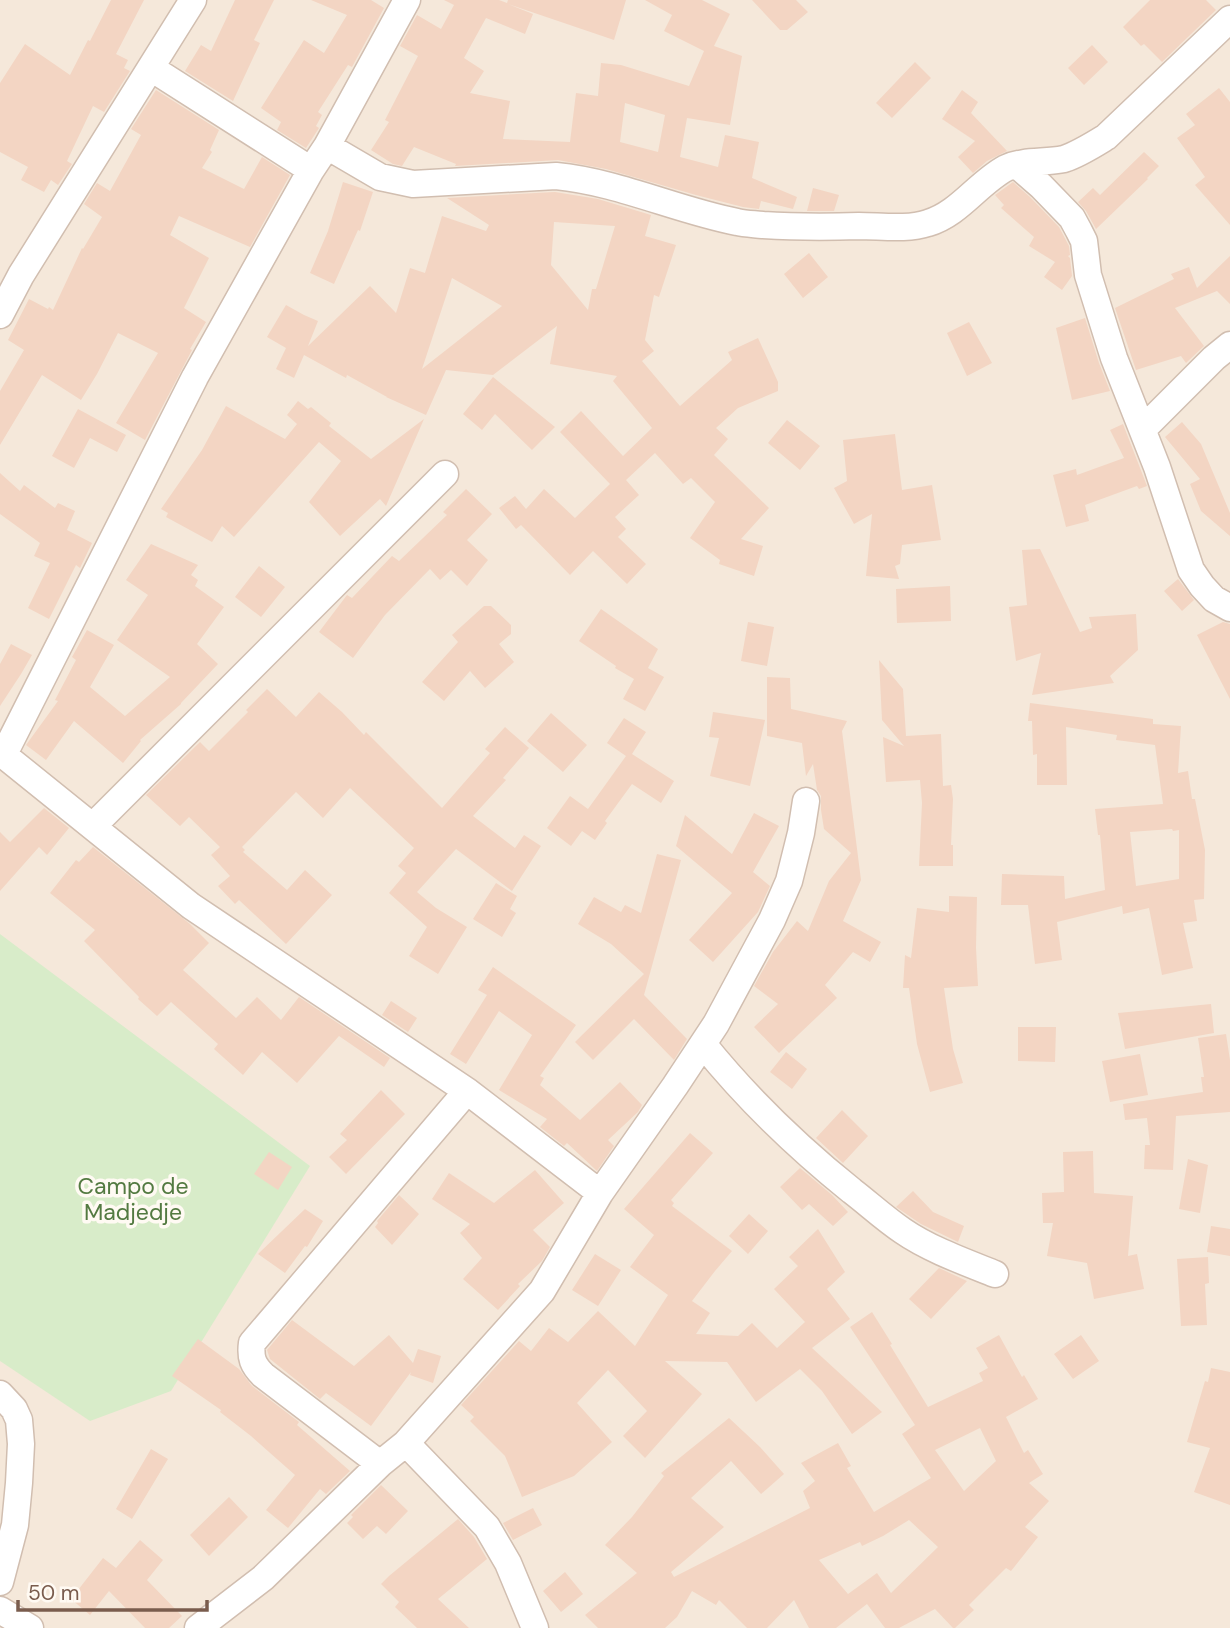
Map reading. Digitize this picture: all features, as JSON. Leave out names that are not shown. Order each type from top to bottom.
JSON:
[{"type":"street","points":[[0,315],[10,270],[150,68],[193,0]]},
{"type":"street","points":[[407,0],[195,377],[2,753],[191,906],[467,1091],[600,1193]]},
{"type":"street","points":[[327,146],[380,177],[413,184],[556,176],[579,178],[738,223],[775,226],[927,224],[946,216],[1007,168],[1065,158],[1106,137],[1230,19]]},
{"type":"street","points":[[150,68],[311,170]]},
{"type":"street","points":[[1017,165],[1072,218],[1084,241],[1088,275],[1098,309],[1114,358],[1157,467],[1191,570],[1214,599],[1230,608]]},
{"type":"street","points":[[1143,429],[1230,345]]},
{"type":"street","points":[[93,826],[445,474]]},
{"type":"street","points":[[198,1628],[263,1578],[380,1464],[406,1443],[542,1291],[600,1193],[716,1024],[772,920],[789,881],[806,801]]},
{"type":"street","points":[[703,1044],[770,1120],[817,1163],[895,1226],[955,1258],[995,1274]]},
{"type":"street","points":[[380,1464],[263,1375],[254,1366],[251,1356],[252,1343],[467,1091]]},
{"type":"street","points":[[0,1394],[14,1409],[19,1420],[21,1444],[15,1525],[0,1582]]},
{"type":"street","points":[[406,1443],[487,1527],[508,1563],[535,1628]]},
{"type":"street","points":[[0,1610],[30,1628]]},
{"type":"shaded area","points":[[0,0],[1230,0],[1230,1628],[0,1628]]},
{"type":"green space","name":"Campo de Madjedje","points":[[0,934],[310,1166],[171,1391],[90,1421],[0,1361]]},
{"type":"building","points":[[111,0],[144,0],[116,54],[128,60],[124,68],[130,71],[104,112],[93,106],[67,161],[72,164],[58,185],[51,180],[44,192],[21,180],[28,167],[0,152],[0,83],[25,44],[70,75]]},
{"type":"building","points":[[235,0],[274,0],[254,40],[260,43],[233,101],[185,71],[201,45],[211,51]]},
{"type":"building","points":[[311,0],[371,0],[384,8],[352,67],[348,65],[318,112],[322,115],[316,126],[319,128],[306,148],[277,130],[281,122],[261,108],[304,40],[324,53],[347,15]]},
{"type":"building","points":[[444,0],[499,0],[507,3],[508,0],[626,0],[614,40],[508,4],[533,14],[525,34],[486,18],[464,58],[484,71],[470,93],[510,101],[503,139],[570,142],[576,93],[598,96],[601,63],[621,65],[689,86],[704,51],[664,31],[672,15],[645,0],[702,0],[730,14],[714,46],[742,56],[730,125],[687,118],[680,157],[718,167],[725,135],[759,142],[752,178],[797,197],[793,209],[761,201],[759,209],[743,207],[606,169],[558,160],[455,166],[456,164],[414,147],[402,166],[393,164],[371,150],[389,122],[385,120],[418,56],[400,46],[417,15],[441,29],[454,5]],"holes":[[[625,103],[665,115],[658,152],[620,142]]]},
{"type":"building","points":[[752,0],[796,0],[808,12],[787,30],[780,30]]},
{"type":"building","points":[[1150,0],[1206,0],[1216,10],[1162,62],[1144,44],[1141,46],[1123,27]]},
{"type":"building","points":[[1092,45],[1108,62],[1084,85],[1068,68]]},
{"type":"building","points":[[915,62],[931,78],[892,118],[876,103]]},
{"type":"building","points":[[1219,88],[1230,102],[1230,225],[1195,185],[1205,177],[1177,138],[1195,125],[1186,114]]},
{"type":"building","points":[[156,90],[219,130],[210,150],[212,152],[202,168],[244,189],[262,157],[290,175],[250,247],[179,216],[170,235],[209,258],[184,308],[206,322],[145,440],[116,423],[158,353],[118,333],[81,400],[42,375],[0,445],[0,391],[24,350],[8,340],[29,299],[53,310],[82,248],[102,217],[84,204],[97,183],[110,191],[141,135],[131,129]]},
{"type":"building","points":[[962,90],[978,102],[971,113],[1007,151],[987,161],[973,173],[958,157],[975,141],[942,119]]},
{"type":"building","points":[[1144,152],[1159,166],[1096,229],[1078,202],[1093,188],[1100,195]]},
{"type":"building","points":[[343,182],[373,192],[360,231],[358,230],[334,284],[310,273],[328,231]]},
{"type":"building","points":[[1013,182],[1059,227],[1069,246],[1072,276],[1062,290],[1044,277],[1055,262],[1029,246],[1034,237],[1001,208],[1004,205],[995,195]]},
{"type":"building","points":[[813,188],[839,195],[834,211],[807,211]]},
{"type":"building","points":[[555,192],[598,199],[651,215],[645,236],[676,245],[659,297],[654,295],[645,340],[654,351],[642,361],[680,406],[732,360],[728,352],[758,338],[778,382],[778,391],[738,408],[716,428],[728,439],[714,455],[769,508],[741,539],[763,546],[754,576],[719,564],[720,560],[690,538],[715,502],[691,478],[683,484],[655,453],[626,480],[639,495],[615,517],[626,529],[618,537],[646,564],[627,584],[593,551],[570,575],[521,525],[516,529],[499,508],[515,496],[526,509],[544,489],[575,518],[610,484],[560,432],[581,411],[623,456],[652,428],[613,381],[617,376],[550,364],[557,326],[493,375],[446,370],[426,415],[347,375],[346,378],[304,355],[294,378],[276,369],[286,348],[267,337],[286,305],[318,321],[308,346],[370,286],[396,313],[410,268],[425,273],[442,216],[486,231],[489,225],[447,198]],"holes":[[[554,222],[615,226],[596,289],[592,289],[588,310],[551,265]],[[452,278],[502,306],[422,369]]]},
{"type":"building","points":[[809,253],[828,277],[803,298],[784,274]]},
{"type":"building","points":[[1230,256],[1230,304],[1217,291],[1175,308],[1204,346],[1186,363],[1181,356],[1136,370],[1115,308],[1174,279],[1171,274],[1189,267],[1197,288]]},
{"type":"building","points":[[1085,318],[1110,391],[1072,400],[1056,328]]},
{"type":"building","points":[[969,322],[992,363],[967,376],[947,333]]},
{"type":"building","points":[[493,377],[555,427],[532,450],[495,414],[482,430],[463,414]]},
{"type":"building","points":[[298,401],[308,409],[311,407],[331,423],[329,426],[371,459],[424,419],[386,506],[380,499],[340,536],[309,502],[341,461],[319,442],[234,537],[222,526],[212,542],[166,517],[168,513],[161,509],[202,450],[226,406],[285,439],[297,424],[287,415]]},
{"type":"building","points":[[78,409],[126,435],[117,452],[90,438],[74,468],[52,456]]},
{"type":"building","points":[[787,420],[820,446],[800,470],[768,443]]},
{"type":"building","points":[[1182,422],[1201,444],[1230,513],[1230,536],[1201,511],[1190,484],[1200,479],[1165,437]]},
{"type":"building","points":[[1123,424],[1147,486],[1139,489],[1137,486],[1085,505],[1089,521],[1066,527],[1053,475],[1076,469],[1077,475],[1124,458],[1110,430]]},
{"type":"building","points":[[895,434],[902,490],[932,485],[941,540],[902,545],[900,564],[895,566],[899,579],[866,576],[872,514],[854,524],[834,488],[847,481],[843,440]]},
{"type":"building","points":[[0,473],[20,491],[24,485],[55,508],[58,503],[75,511],[67,530],[92,543],[80,568],[76,565],[49,619],[28,608],[50,563],[34,556],[40,543],[0,514]]},
{"type":"building","points":[[466,489],[492,514],[467,540],[488,560],[467,586],[451,570],[440,580],[430,569],[385,615],[353,658],[319,632],[347,595],[352,598],[392,556],[399,561],[447,515],[443,512]]},
{"type":"building","points":[[151,544],[198,565],[191,575],[198,580],[195,586],[224,607],[197,644],[218,664],[181,704],[140,740],[123,763],[74,721],[46,760],[26,745],[58,701],[55,700],[76,660],[72,657],[87,630],[114,645],[90,687],[125,716],[170,677],[117,640],[148,595],[126,580]]},
{"type":"building","points":[[1040,549],[1080,632],[1092,628],[1089,617],[1136,614],[1138,650],[1110,676],[1114,683],[1032,695],[1041,653],[1016,661],[1009,607],[1027,605],[1022,550]]},
{"type":"building","points":[[259,566],[285,587],[261,617],[235,597]]},
{"type":"building","points":[[1178,579],[1194,600],[1182,611],[1164,591]]},
{"type":"building","points":[[950,586],[951,621],[897,623],[896,589]]},
{"type":"building","points":[[484,606],[491,606],[511,625],[511,634],[499,644],[514,662],[485,688],[470,671],[444,701],[422,682],[458,642],[452,635]]},
{"type":"building","points":[[601,609],[658,649],[648,668],[664,677],[645,711],[623,699],[634,679],[579,641]]},
{"type":"building","points":[[748,622],[774,627],[767,666],[741,661]]},
{"type":"building","points":[[1223,622],[1230,624],[1230,699],[1197,635]]},
{"type":"building","points":[[11,644],[32,655],[0,706],[0,664]]},
{"type":"building","points":[[879,660],[903,689],[906,736],[941,734],[943,786],[951,785],[953,799],[953,866],[919,866],[922,803],[920,780],[886,782],[883,737],[904,746],[882,720]]},
{"type":"building","points":[[767,677],[790,678],[791,709],[847,721],[842,731],[861,880],[843,921],[881,942],[870,962],[853,952],[825,985],[837,998],[779,1053],[754,1027],[778,1004],[754,986],[773,952],[797,921],[808,931],[829,881],[851,853],[824,829],[821,796],[817,790],[813,764],[806,776],[802,743],[767,736]]},
{"type":"building","points":[[267,689],[296,717],[319,692],[364,735],[366,732],[442,808],[490,753],[485,749],[505,727],[529,748],[503,778],[506,780],[473,816],[515,848],[524,835],[541,846],[512,891],[456,849],[417,892],[436,908],[467,927],[438,974],[409,956],[427,927],[389,893],[406,873],[398,866],[414,848],[350,788],[323,818],[296,792],[242,847],[245,850],[243,852],[287,890],[305,870],[332,895],[286,944],[239,900],[235,904],[218,886],[230,876],[211,855],[220,847],[189,817],[180,826],[146,795],[200,742],[209,751]]},
{"type":"building","points":[[1030,703],[1153,719],[1153,724],[1181,726],[1178,773],[1188,771],[1205,850],[1204,899],[1194,900],[1197,921],[1183,923],[1193,968],[1162,975],[1149,908],[1123,914],[1122,906],[1057,922],[1062,960],[1035,964],[1028,905],[1001,905],[1002,874],[1064,876],[1065,899],[1105,890],[1095,809],[1163,804],[1155,745],[1116,740],[1117,735],[1066,727],[1067,785],[1037,785],[1037,754],[1033,755],[1032,721],[1028,721]],"holes":[[[1179,830],[1179,879],[1136,886],[1130,832]]]},
{"type":"building","points":[[713,712],[765,720],[750,786],[710,776],[719,738],[709,737]]},
{"type":"building","points":[[551,713],[587,745],[563,772],[527,741]]},
{"type":"building","points":[[624,718],[646,732],[632,754],[674,781],[661,803],[632,784],[605,821],[607,823],[595,840],[582,831],[571,846],[547,828],[570,796],[588,809],[626,756],[607,743]]},
{"type":"building","points":[[44,808],[69,828],[47,855],[39,847],[0,891],[0,832],[10,842]]},
{"type":"building","points":[[754,813],[779,826],[753,872],[770,886],[758,912],[713,962],[689,940],[732,893],[676,846],[685,815],[732,854]]},
{"type":"building","points":[[93,847],[190,924],[209,943],[183,970],[236,1018],[257,997],[281,1020],[299,997],[390,1058],[384,1067],[339,1036],[297,1083],[262,1052],[243,1075],[214,1049],[218,1044],[171,1002],[157,1016],[84,941],[95,930],[50,893],[76,860],[79,862]]},
{"type":"building","points":[[657,854],[681,860],[644,995],[687,1039],[674,1060],[634,1019],[593,1060],[575,1042],[644,974],[611,944],[578,924],[594,897],[621,912],[625,905],[641,913]]},
{"type":"building","points":[[496,883],[517,896],[510,909],[516,913],[502,937],[473,919]]},
{"type":"building","points":[[949,896],[977,897],[978,986],[944,988],[953,1049],[963,1083],[930,1092],[917,1044],[909,988],[903,988],[905,955],[911,958],[917,908],[949,912]]},
{"type":"building","points":[[493,967],[576,1025],[540,1076],[544,1078],[540,1085],[580,1120],[620,1082],[642,1105],[608,1140],[614,1146],[597,1171],[567,1143],[564,1146],[540,1127],[547,1119],[499,1090],[532,1035],[499,1011],[466,1064],[450,1054],[487,995],[478,990]]},
{"type":"building","points":[[391,1001],[417,1018],[408,1032],[382,1015]]},
{"type":"building","points":[[1211,1004],[1214,1033],[1125,1049],[1118,1013]]},
{"type":"building","points":[[1018,1027],[1056,1027],[1055,1062],[1018,1061]]},
{"type":"building","points":[[1226,1034],[1230,1060],[1230,1112],[1176,1116],[1173,1170],[1144,1169],[1145,1145],[1150,1145],[1147,1118],[1125,1120],[1123,1104],[1203,1092],[1201,1077],[1204,1077],[1198,1038]]},
{"type":"building","points":[[786,1052],[807,1069],[792,1089],[770,1072]]},
{"type":"building","points":[[1140,1054],[1148,1095],[1110,1102],[1102,1061]]},
{"type":"building","points":[[381,1090],[405,1114],[346,1174],[329,1157],[347,1140],[340,1134]]},
{"type":"building","points":[[842,1110],[868,1136],[843,1163],[816,1138]]},
{"type":"building","points":[[690,1133],[713,1153],[671,1200],[674,1203],[672,1206],[732,1251],[692,1301],[710,1313],[696,1334],[738,1336],[752,1323],[777,1348],[805,1322],[774,1289],[798,1266],[789,1257],[818,1229],[845,1272],[827,1289],[850,1319],[812,1348],[882,1412],[852,1434],[822,1391],[800,1369],[756,1402],[727,1362],[665,1361],[702,1394],[645,1458],[623,1436],[647,1411],[608,1370],[577,1403],[612,1442],[574,1476],[522,1497],[505,1456],[470,1421],[474,1417],[461,1405],[519,1341],[531,1351],[549,1328],[568,1342],[598,1311],[635,1346],[668,1295],[630,1267],[654,1235],[624,1209]]},
{"type":"building","points":[[1093,1151],[1094,1193],[1133,1196],[1128,1256],[1137,1254],[1144,1289],[1094,1299],[1087,1263],[1047,1256],[1053,1223],[1043,1223],[1042,1193],[1064,1192],[1063,1152]]},
{"type":"building","points":[[269,1152],[292,1167],[278,1190],[254,1174]]},
{"type":"building","points":[[1188,1159],[1208,1165],[1200,1213],[1179,1209]]},
{"type":"building","points":[[800,1168],[848,1212],[833,1226],[809,1204],[802,1210],[780,1187]]},
{"type":"building","points":[[535,1170],[564,1203],[533,1230],[550,1247],[542,1261],[518,1284],[520,1286],[498,1310],[463,1279],[482,1258],[460,1233],[470,1224],[432,1199],[449,1173],[494,1203]]},
{"type":"building","points":[[913,1191],[933,1212],[964,1226],[958,1242],[921,1224],[896,1207]]},
{"type":"building","points":[[399,1195],[419,1214],[392,1245],[375,1227]]},
{"type":"building","points":[[305,1209],[323,1221],[307,1247],[305,1246],[285,1273],[258,1254]]},
{"type":"building","points":[[749,1214],[768,1231],[748,1254],[729,1236]]},
{"type":"building","points":[[1211,1226],[1230,1229],[1230,1256],[1207,1252]]},
{"type":"building","points":[[595,1254],[621,1270],[598,1306],[572,1290]]},
{"type":"building","points":[[1208,1257],[1209,1283],[1205,1284],[1207,1325],[1181,1326],[1177,1259]]},
{"type":"building","points":[[939,1268],[967,1281],[931,1319],[909,1299]]},
{"type":"building","points":[[872,1312],[928,1407],[983,1381],[979,1373],[988,1368],[976,1348],[999,1335],[1022,1377],[1024,1375],[1038,1399],[1006,1417],[1024,1453],[1028,1450],[1043,1474],[1029,1483],[1049,1501],[1025,1527],[1038,1537],[1011,1571],[1006,1568],[969,1605],[974,1610],[955,1628],[935,1609],[899,1628],[885,1628],[867,1604],[836,1628],[809,1628],[794,1600],[767,1628],[747,1628],[719,1600],[716,1605],[692,1591],[677,1617],[665,1628],[598,1628],[585,1615],[637,1573],[605,1545],[632,1517],[664,1476],[661,1473],[729,1418],[784,1474],[761,1494],[731,1461],[691,1498],[724,1527],[671,1572],[674,1577],[810,1508],[803,1491],[815,1481],[801,1463],[838,1443],[851,1466],[847,1468],[874,1512],[931,1478],[902,1434],[915,1425],[850,1327]],"holes":[[[980,1428],[996,1461],[964,1491],[935,1450]],[[909,1520],[938,1547],[891,1593],[877,1573],[848,1594],[819,1560],[860,1542],[862,1546]]]},
{"type":"building","points":[[292,1320],[354,1366],[389,1335],[413,1363],[418,1349],[441,1356],[433,1383],[410,1375],[411,1372],[371,1426],[326,1393],[320,1399],[270,1359],[267,1350]]},
{"type":"building","points":[[1081,1335],[1099,1361],[1073,1379],[1054,1354]]},
{"type":"building","points":[[198,1339],[239,1369],[252,1386],[299,1422],[297,1425],[350,1471],[326,1494],[320,1489],[288,1528],[266,1510],[295,1475],[220,1412],[221,1410],[172,1376]]},
{"type":"building","points":[[1211,1368],[1230,1372],[1230,1505],[1194,1492],[1210,1448],[1187,1442]]},
{"type":"building","points":[[151,1449],[168,1459],[132,1519],[116,1509]]},
{"type":"building","points":[[381,1485],[408,1511],[386,1534],[377,1526],[363,1539],[347,1523],[353,1517],[351,1515]]},
{"type":"building","points":[[229,1497],[248,1517],[209,1556],[190,1535]]},
{"type":"building","points":[[533,1508],[542,1525],[513,1540],[503,1523]]},
{"type":"building","points":[[458,1519],[474,1537],[487,1559],[438,1599],[469,1628],[417,1628],[395,1607],[399,1602],[381,1584]]},
{"type":"building","points":[[140,1540],[163,1560],[147,1580],[182,1616],[169,1628],[145,1628],[109,1591],[90,1615],[71,1599],[103,1558],[116,1568]]},
{"type":"building","points":[[565,1572],[583,1594],[561,1612],[543,1591]]}]
